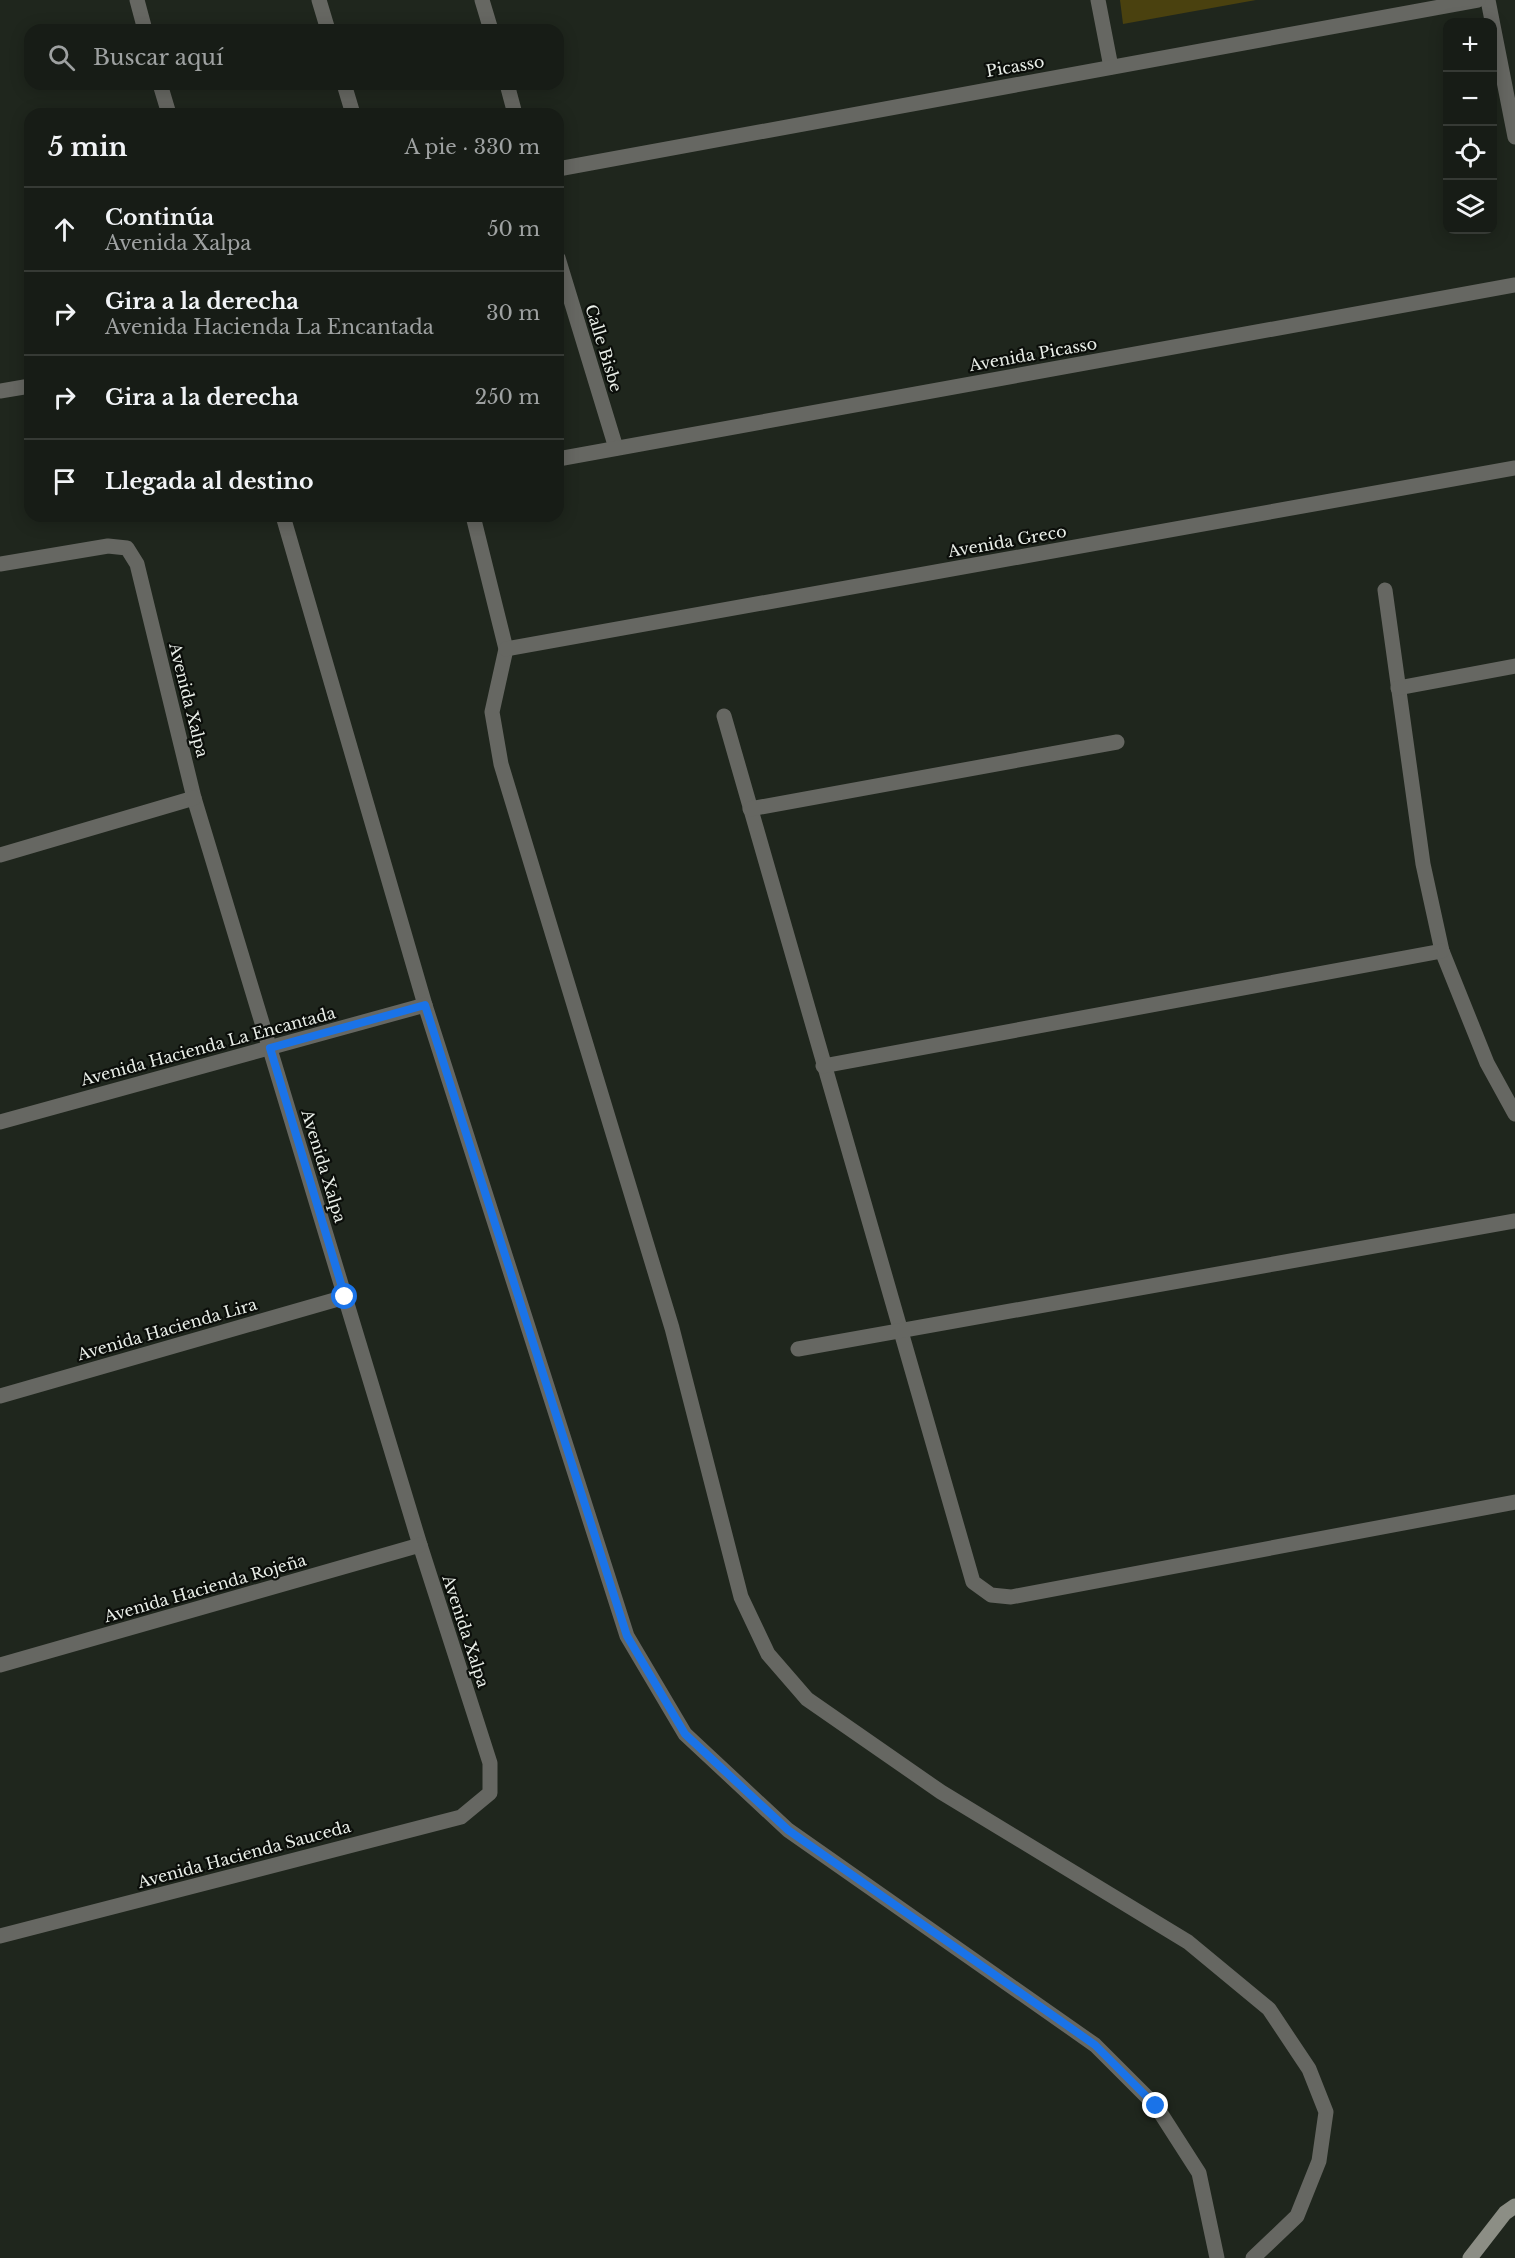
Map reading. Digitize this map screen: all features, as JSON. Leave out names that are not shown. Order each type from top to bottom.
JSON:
[{"type":"main road","points":[[1470,2258],[1505,2213],[1515,2206]]},
{"type":"street","points":[[137,0],[144,24]]},
{"type":"street","points":[[319,0],[326,24]]},
{"type":"street","points":[[483,0],[489,24]]},
{"type":"street","points":[[1098,0],[1111,67]]},
{"type":"street","name":"Picasso","points":[[564,168],[1478,0]]},
{"type":"street","points":[[1488,0],[1515,136]]},
{"type":"street","points":[[162,90],[167,108]]},
{"type":"street","points":[[346,90],[351,108]]},
{"type":"street","points":[[509,90],[513,108]]},
{"type":"street","name":"Calle Bisbe","points":[[564,278],[616,448]]},
{"type":"street","name":"Avenida Picasso","points":[[564,458],[1515,285]]},
{"type":"street","points":[[0,391],[24,387]]},
{"type":"street","name":"Avenida Greco","points":[[506,649],[1515,468]]},
{"type":"street","points":[[285,522],[425,1005],[627,1636],[685,1734],[788,1830],[1095,2045],[1156,2106],[1199,2173],[1217,2258]]},
{"type":"street","points":[[474,522],[506,649],[492,712],[501,764],[672,1328],[741,1597],[768,1654],[807,1699],[941,1792],[1188,1942],[1269,2009],[1309,2069],[1326,2112],[1319,2161],[1298,2216],[1254,2258]]},
{"type":"street","name":"Avenida Xalpa","points":[[0,564],[108,546],[127,548],[137,564],[194,798],[420,1545],[490,1763],[490,1793]]},
{"type":"street","points":[[1385,590],[1423,864],[1442,951],[1487,1063],[1515,1114]]},
{"type":"street","points":[[1398,688],[1515,666]]},
{"type":"street","points":[[724,716],[963,1554],[973,1582],[991,1595],[1011,1598],[1515,1502]]},
{"type":"street","points":[[750,809],[1117,742]]},
{"type":"street","points":[[0,855],[194,798]]},
{"type":"street","points":[[824,1066],[1442,951]]},
{"type":"street","name":"Avenida Hacienda La Encantada","points":[[0,1122],[425,1005]]},
{"type":"street","points":[[798,1349],[1515,1221]]},
{"type":"street","name":"Avenida Hacienda Lira","points":[[0,1396],[345,1297]]},
{"type":"street","name":"Avenida Hacienda Rojeña","points":[[0,1665],[420,1545]]},
{"type":"street","name":"Avenida Hacienda Sauceda","points":[[0,1936],[461,1816],[490,1793]]},
{"type":"shaded area","points":[[1120,0],[1256,0],[1123,24]]},
{"type":"route","points":[[345,1297],[270,1048],[425,1005],[627,1636],[685,1734],[788,1830],[1095,2045],[1156,2106]]}]
